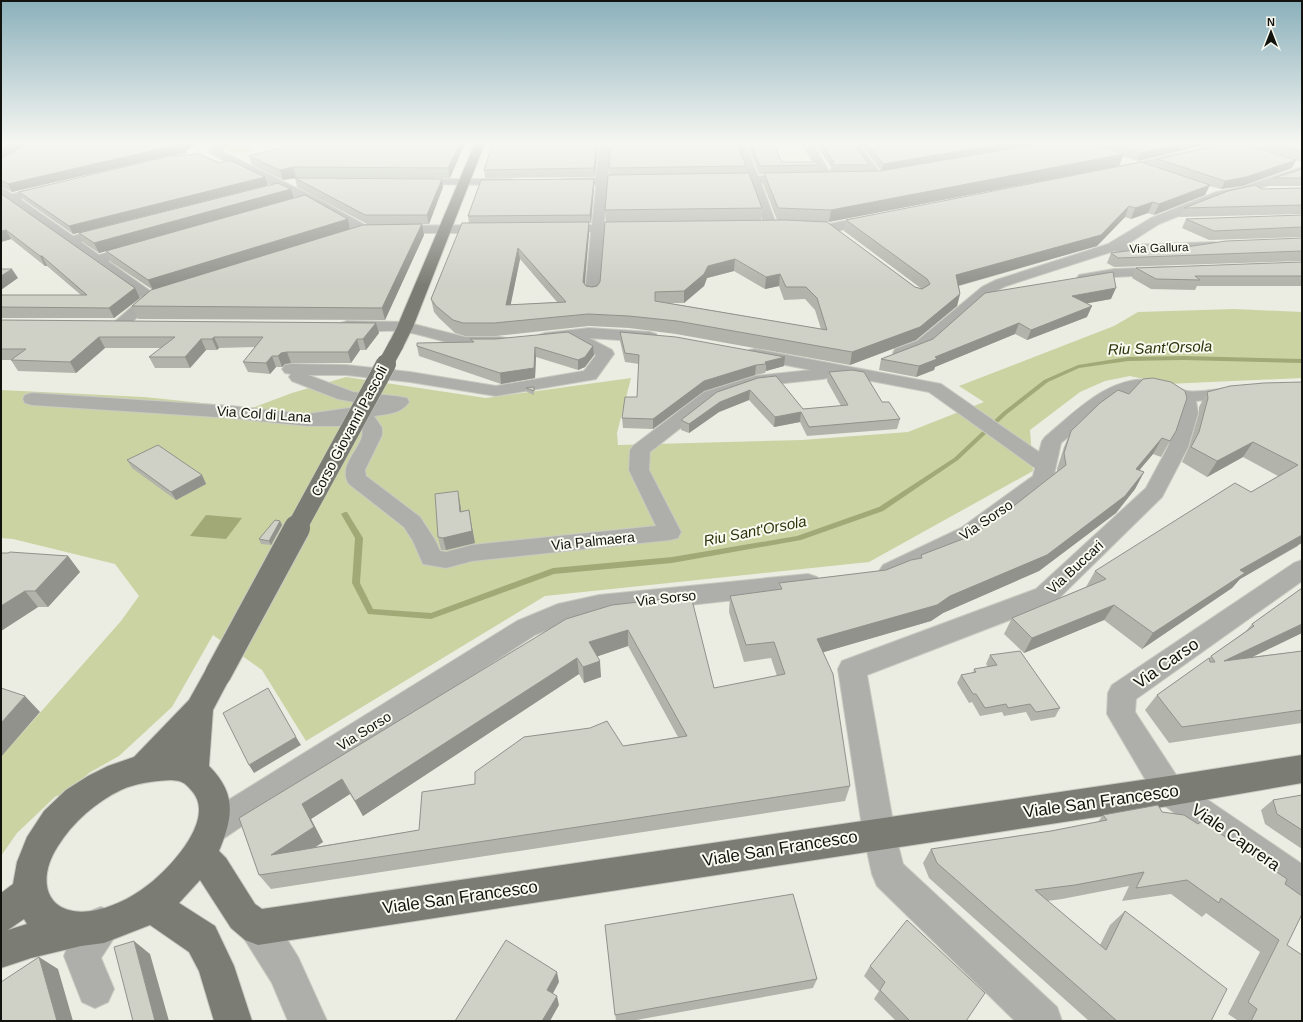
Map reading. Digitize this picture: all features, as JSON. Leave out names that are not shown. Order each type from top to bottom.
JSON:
[{"type":"main road","name":"Corso Giovanni Pascoli","points":[[145,767],[199,709],[401,336],[461,191]]},
{"type":"main road","name":"Corso Giovanni Pascoli","points":[[193,771],[199,709]]},
{"type":"main road","points":[[1,950],[31,940],[118,922],[151,905],[179,882],[206,842],[215,804],[208,784],[193,771],[171,766],[145,767],[117,776],[89,793],[64,814],[43,840],[31,867],[30,893],[39,913],[58,926],[93,927]]},
{"type":"main road","name":"Viale San Francesco","points":[[258,927],[879,833],[1169,791],[1302,769]]},
{"type":"main road","points":[[206,842],[214,870],[243,916],[258,927]]},
{"type":"main road","points":[[1,914],[30,893]]},
{"type":"main road","points":[[151,905],[202,939],[216,966],[233,1021]]},
{"type":"street","points":[[4,196],[33,191]]},
{"type":"street","points":[[294,191],[365,230]]},
{"type":"street","points":[[592,294],[600,191]]},
{"type":"street","points":[[757,191],[771,226]]},
{"type":"street","points":[[1207,191],[1220,195]]},
{"type":"street","points":[[853,372],[923,345],[987,290],[1001,283],[1113,247],[1155,221],[1220,195],[1242,191]]},
{"type":"street","points":[[1249,191],[1272,192]]},
{"type":"street","points":[[4,196],[71,241],[151,298]]},
{"type":"street","points":[[294,203],[309,198]]},
{"type":"street","points":[[1192,207],[1218,208]]},
{"type":"street","points":[[755,226],[829,228],[882,217]]},
{"type":"street","points":[[1155,221],[1165,223],[1188,222]]},
{"type":"street","points":[[71,241],[124,227]]},
{"type":"street","points":[[547,229],[645,228]]},
{"type":"street","points":[[829,228],[845,240]]},
{"type":"street","points":[[350,234],[365,230],[501,229]]},
{"type":"street","points":[[97,260],[150,245]]},
{"type":"street","name":"Via Gallura","points":[[1113,247],[1129,249],[1223,246]]},
{"type":"street","points":[[1068,281],[1114,274],[1181,270]]},
{"type":"street","points":[[987,290],[1000,292],[1038,286]]},
{"type":"street","points":[[143,324],[114,324],[151,298],[174,291]]},
{"type":"street","points":[[332,326],[401,336],[465,342],[496,342],[589,333],[629,334],[668,339]]},
{"type":"street","name":"Via Col di Lana","points":[[32,399],[231,412],[307,420],[391,408],[398,405],[400,402],[359,399],[343,394],[298,377],[296,369],[346,370],[410,377],[496,391],[590,375],[606,354],[572,335]]},
{"type":"street","points":[[738,351],[935,388],[1046,466],[1052,441],[1114,392],[1136,385],[1155,385],[1179,394],[1182,397],[1249,391]]},
{"type":"street","name":"Via Palmaera","points":[[307,420],[367,420],[372,428],[372,435],[354,470],[356,479],[412,522],[424,540],[431,558],[446,560],[472,554],[670,532],[639,470],[640,450],[710,396],[755,381],[853,372]]},
{"type":"street","name":"Via Buccari","points":[[879,833],[852,669],[1045,596],[1154,492],[1178,447],[1188,413],[1186,400],[1182,397]]},
{"type":"street","name":"Via Sorso","points":[[873,577],[880,576],[969,534],[1042,479],[1046,466]]},
{"type":"street","name":"Via Carso","points":[[1169,791],[1121,714],[1122,693],[1302,569]]},
{"type":"street","name":"Via Sorso","points":[[206,842],[268,791],[526,628],[558,614],[599,605],[834,581]]},
{"type":"street","name":"Viale Caprera","points":[[1169,791],[1302,884]]},
{"type":"street","points":[[879,833],[889,874],[1043,1021]]},
{"type":"street","points":[[93,927],[82,956],[95,989]]},
{"type":"street","points":[[258,927],[285,970],[308,1021]]},
{"type":"shaded area","points":[[1234,309],[1302,312],[1302,378],[1167,384],[1130,376],[1105,381],[1080,392],[1030,430],[1033,471],[869,562],[545,596],[306,741],[262,670],[213,635],[172,707],[119,756],[89,773],[65,795],[56,796],[17,833],[1,856],[1,757],[121,621],[139,596],[115,564],[13,539],[1,538],[1,390],[144,397],[252,408],[292,393],[346,377],[486,398],[631,378],[617,433],[618,445],[802,440],[908,432],[984,402],[959,386],[1114,326],[1138,312]]},
{"type":"shaded area","points":[[206,515],[242,518],[226,539],[190,536]]},
{"type":"building","points":[[24,191],[210,191],[69,226],[19,192]]},
{"type":"building","points":[[247,191],[285,191],[94,243],[79,233]]},
{"type":"building","points":[[319,191],[437,191],[427,215],[365,215]]},
{"type":"building","points":[[477,191],[593,191],[590,215],[468,216]]},
{"type":"building","points":[[607,191],[756,191],[762,208],[605,210]]},
{"type":"building","points":[[771,191],[932,191],[831,210],[778,208]]},
{"type":"building","points":[[995,191],[1195,191],[1159,204],[1153,202],[1135,208],[1129,206],[1101,235],[956,275],[960,294],[920,327],[852,352],[677,321],[629,316],[588,314],[494,323],[463,323],[453,320],[436,306],[431,299],[462,223],[589,222],[583,282],[586,286],[592,287],[597,286],[600,282],[605,222],[786,220],[827,222],[915,287],[922,289],[930,284],[927,279],[846,220]],"holes":[[[518,248],[566,302],[506,305]],[[735,259],[766,277],[780,274],[786,287],[806,287],[817,298],[827,330],[655,301],[655,292],[684,291],[704,274],[708,266]]]},
{"type":"building","points":[[1228,191],[1302,191],[1302,205],[1184,208]]},
{"type":"building","points":[[1,195],[135,288],[109,308],[1,307],[1,295],[87,295],[42,256],[6,230],[1,231]]},
{"type":"building","points":[[305,195],[348,219],[148,280],[106,251]]},
{"type":"building","points":[[1302,215],[1302,227],[1214,231],[1186,219]]},
{"type":"building","points":[[422,224],[382,308],[132,306],[151,290],[363,225]]},
{"type":"building","points":[[1302,238],[1302,251],[1118,258],[1111,253],[1142,249],[1166,250],[1226,241]]},
{"type":"building","points":[[1302,262],[1302,276],[1195,276],[1200,280],[1156,279],[1136,268]]},
{"type":"building","points":[[1,269],[12,269],[1,276]]},
{"type":"building","points":[[1113,272],[1116,288],[1072,296],[1092,306],[1031,330],[1019,323],[935,357],[937,359],[919,366],[881,359],[933,339],[985,293]]},
{"type":"building","points":[[1,320],[376,323],[363,339],[357,339],[348,352],[287,352],[281,353],[278,356],[272,356],[266,363],[243,362],[263,337],[214,337],[212,339],[201,339],[185,357],[149,357],[175,337],[99,337],[70,362],[11,360],[26,349],[1,349]]},
{"type":"building","points":[[568,332],[593,346],[585,357],[578,360],[535,347],[534,368],[500,373],[417,346],[417,343],[474,342],[470,339],[495,339]]},
{"type":"building","points":[[620,332],[676,337],[785,357],[765,362],[766,364],[756,365],[704,381],[653,419],[622,418],[625,397],[637,397],[639,355],[625,353]]},
{"type":"building","points":[[852,370],[864,372],[882,402],[889,402],[900,419],[809,427],[801,412],[775,417],[750,390],[720,402],[689,424],[681,420],[717,392],[758,378],[776,376],[803,409],[848,405],[829,372]]},
{"type":"building","points":[[1153,378],[1171,382],[1185,391],[1187,398],[1176,431],[1170,441],[1162,438],[1136,469],[1144,472],[1125,496],[1047,555],[950,596],[937,605],[817,639],[833,674],[850,786],[259,875],[239,818],[566,619],[612,605],[691,596],[714,688],[785,674],[774,642],[746,645],[730,596],[782,589],[779,583],[886,570],[911,560],[922,558],[921,555],[968,537],[997,519],[1066,465],[1064,453],[1071,431],[1100,403],[1118,390],[1129,394],[1143,379]],"holes":[[[628,630],[687,736],[623,746],[607,721],[590,728],[524,737],[475,772],[475,784],[422,792],[419,830],[271,855],[314,827],[302,804],[342,779],[355,801],[577,658],[583,667],[600,661],[589,642]]]},
{"type":"building","points":[[1302,382],[1302,535],[1240,570],[1245,573],[1153,633],[1114,605],[1032,638],[1012,618],[1106,579],[1095,571],[1235,483],[1251,492],[1298,465],[1253,442],[1217,461],[1191,447],[1199,432],[1208,398],[1207,392],[1230,386]]},
{"type":"building","points":[[534,387],[534,391],[526,388]]},
{"type":"building","points":[[158,445],[202,475],[171,492],[127,460]]},
{"type":"building","points":[[458,491],[460,512],[469,510],[472,531],[443,538],[438,537],[435,494]]},
{"type":"building","points":[[275,520],[280,521],[269,541],[259,539]]},
{"type":"building","points":[[10,552],[68,556],[35,591],[25,591],[1,606],[1,553]]},
{"type":"building","points":[[1302,588],[1302,624],[1224,661],[1302,651],[1302,710],[1182,727],[1157,695],[1209,658],[1210,662],[1215,662],[1211,656],[1254,626],[1252,624]]},
{"type":"building","points":[[1020,651],[1060,708],[1036,712],[1030,704],[1008,708],[1006,704],[985,708],[976,694],[973,694],[961,675],[976,672],[974,669],[997,665],[990,655]]},
{"type":"building","points":[[1,688],[25,696],[1,723]]},
{"type":"building","points":[[268,688],[296,737],[249,765],[223,713]]},
{"type":"building","points":[[1302,795],[1302,830],[1277,814],[1273,800]]},
{"type":"building","points":[[1158,805],[1162,812],[1184,815],[1198,824],[1202,821],[1287,879],[1285,884],[1302,896],[1302,914],[1287,945],[1302,955],[1302,1021],[1251,1021],[1257,1009],[1248,1002],[1279,940],[1221,898],[1219,903],[1187,880],[1136,888],[1144,872],[1075,885],[1035,890],[1106,950],[1125,911],[1227,989],[1211,1021],[1117,1021],[937,863],[931,849],[1051,831],[1107,820],[1103,815]]},
{"type":"building","points":[[793,894],[817,979],[615,1015],[605,925]]},
{"type":"building","points":[[907,920],[985,993],[966,1021],[910,1021],[880,990],[885,982],[870,966]]},
{"type":"building","points":[[506,940],[557,972],[547,990],[557,996],[542,1021],[455,1021]]},
{"type":"building","points":[[134,941],[155,1021],[133,1021],[114,947]]},
{"type":"building","points":[[39,957],[57,1021],[1,1021],[1,982]]},
{"type":"waterway","name":"Riu Sant'Orsola","points":[[345,514],[359,538],[356,583],[371,612],[431,616],[553,571],[672,560],[798,538],[881,509],[956,459],[1005,413],[1046,381],[1078,367],[1128,359],[1183,358],[1302,361]]}]
